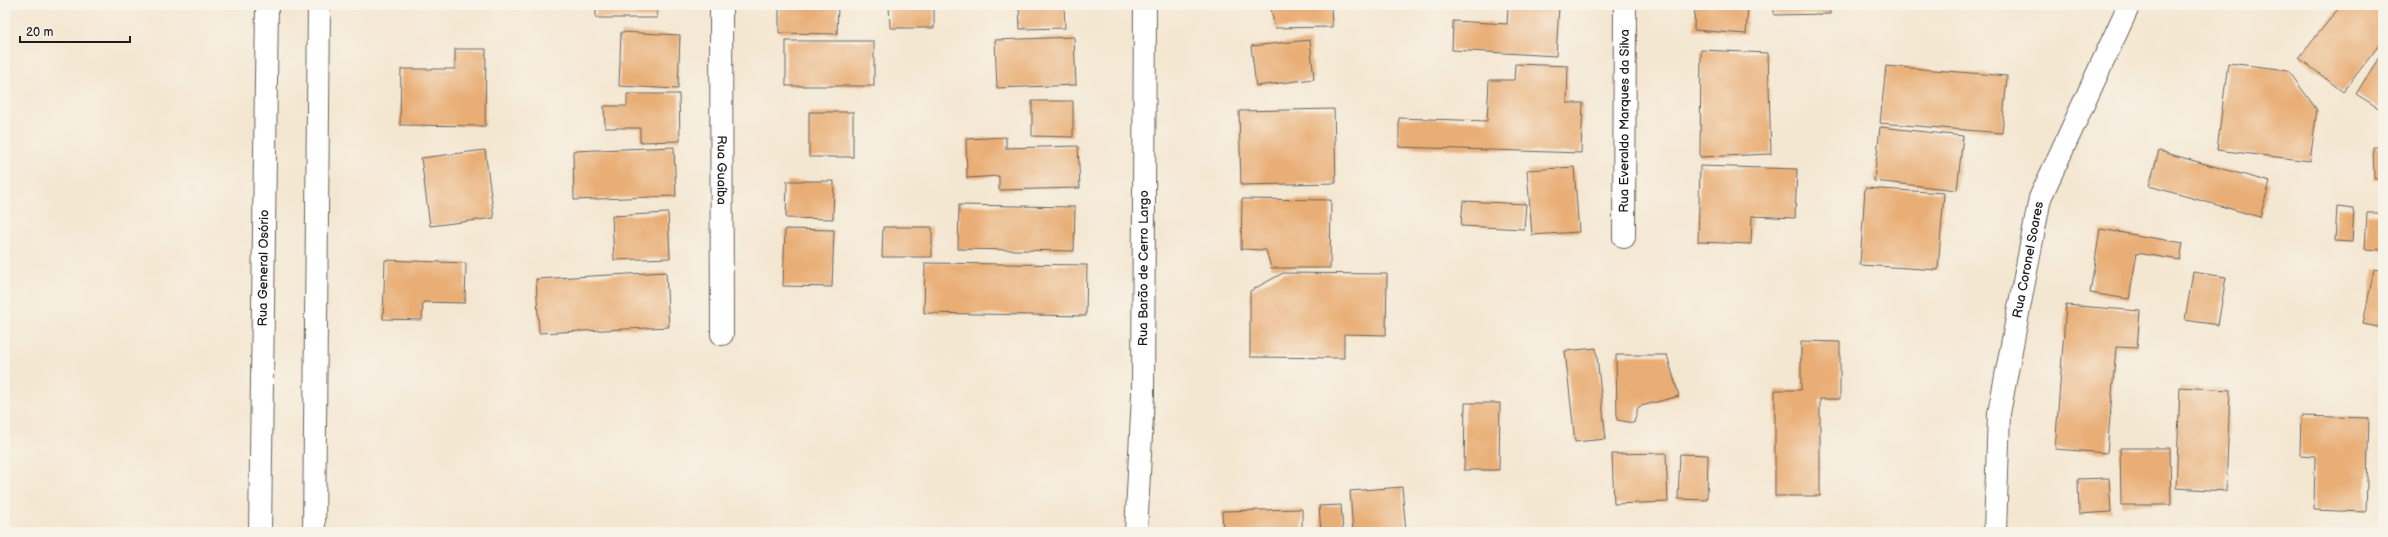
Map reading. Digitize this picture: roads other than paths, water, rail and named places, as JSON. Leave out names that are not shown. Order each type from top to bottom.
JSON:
[{"type":"street","name":"Rua General Osório","points":[[260,532],[267,5]]},
{"type":"street","points":[[314,532],[319,5]]},
{"type":"street","name":"Rua Guaíba","points":[[721,5],[722,334]]},
{"type":"street","name":"Rua Barão de Cerro Largo","points":[[1136,532],[1143,395],[1145,5]]},
{"type":"street","name":"Rua Everaldo Marques da Silva","points":[[1624,237],[1626,5]]},
{"type":"street","name":"Rua Coronel Soares","points":[[1995,532],[1999,413],[2040,198],[2129,5]]}]
